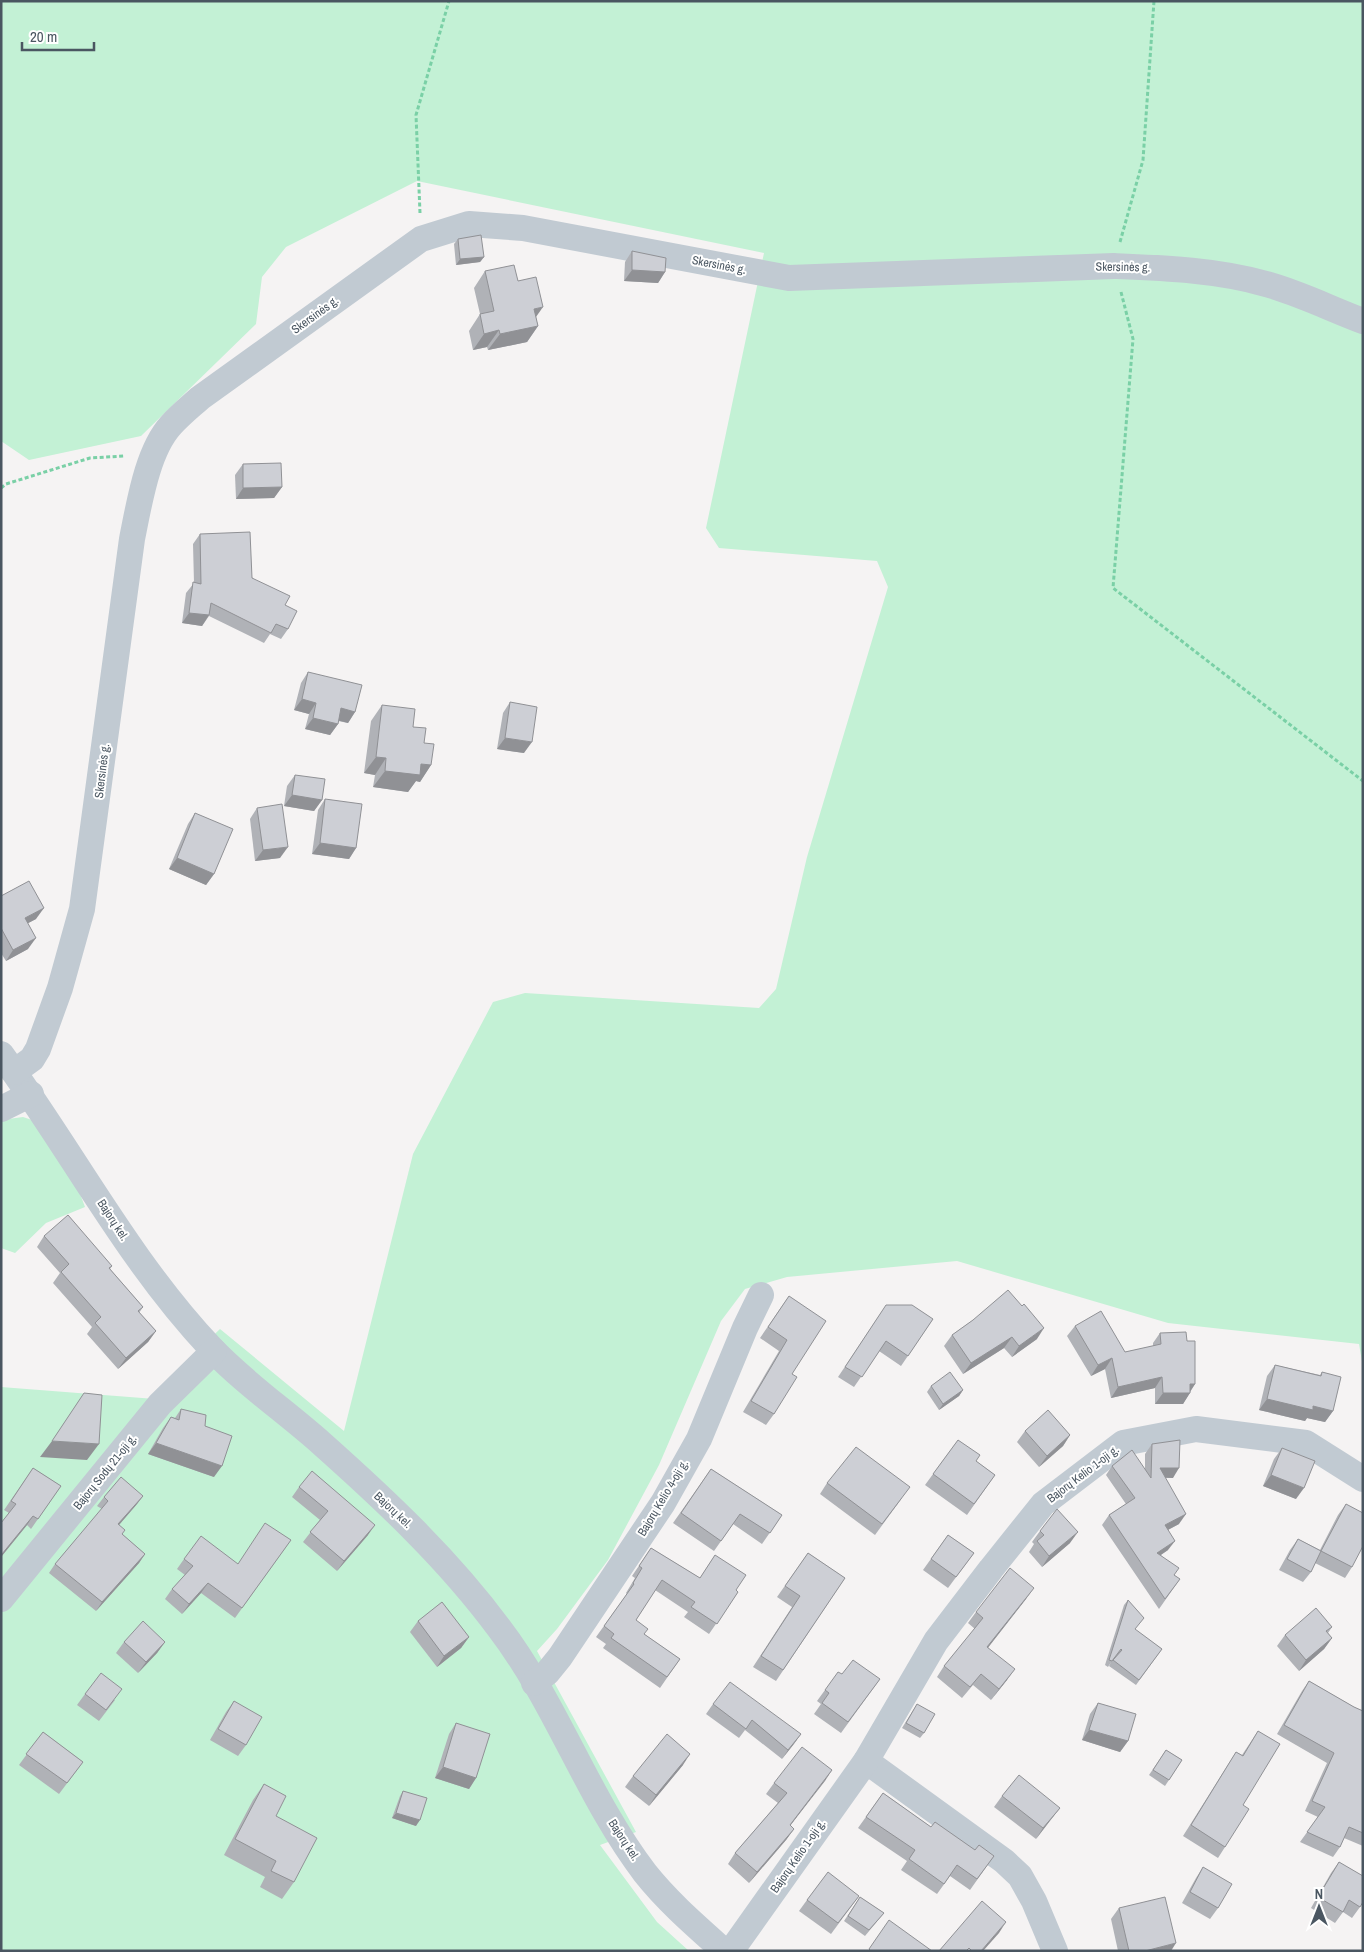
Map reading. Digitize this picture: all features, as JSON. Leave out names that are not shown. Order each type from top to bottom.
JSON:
[{"type":"street","name":"Skersinės g.","points":[[8,1063],[32,1059],[38,1049],[60,988],[82,910],[132,539],[142,488],[153,457],[170,426],[200,398],[421,239],[469,224],[523,228],[789,278],[1114,266],[1147,267],[1244,279],[1266,284],[1363,321]]},
{"type":"street","name":"Bajorų kel.","points":[[8,1063],[31,1094],[142,1264],[176,1308],[214,1350],[322,1444],[416,1532],[458,1576],[501,1630],[562,1729],[610,1819],[645,1872],[678,1910],[724,1951]]},
{"type":"street","points":[[1,1109],[31,1094]]},
{"type":"street","name":"Bajorų Kelio 4-oji g.","points":[[534,1683],[547,1673],[560,1657],[663,1503],[699,1439],[745,1328],[761,1295]]},
{"type":"street","name":"Bajorų Sodų 21-oji g.","points":[[1,1599],[160,1404],[214,1350]]},
{"type":"street","name":"Bajorų Kelio 1-oji g.","points":[[731,1951],[866,1761],[936,1641],[1043,1504],[1123,1443],[1196,1429],[1306,1443],[1363,1479]]},
{"type":"street","points":[[866,1761],[1004,1861],[1020,1876],[1034,1900],[1055,1951]]},
{"type":"path","points":[[421,239],[416,115],[449,1]]},
{"type":"path","points":[[1154,1],[1143,160],[1114,266],[1133,339],[1113,588],[1363,781]]},
{"type":"path","points":[[1,488],[6,484],[90,458],[153,457]]},
{"type":"green space","points":[[1,1],[1363,1],[1363,1367],[1359,1344],[1168,1323],[957,1261],[787,1277],[745,1289],[721,1321],[659,1465],[608,1560],[557,1629],[537,1651],[636,1832],[600,1845],[657,1922],[689,1951],[1,1951],[1,1387],[155,1399],[197,1351],[220,1329],[344,1431],[413,1154],[493,1002],[525,993],[759,1008],[776,989],[807,857],[888,587],[877,561],[719,548],[706,528],[764,253],[417,181],[286,247],[262,277],[256,324],[141,436],[29,460],[1,441]]},
{"type":"green space","points":[[23,1117],[32,1120],[74,1178],[85,1207],[46,1223],[15,1253],[1,1248],[1,1120]]},
{"type":"building","points":[[481,235],[484,257],[460,259],[458,239]]},
{"type":"building","points":[[632,251],[666,258],[665,272],[632,270]]},
{"type":"building","points":[[514,265],[518,281],[536,277],[543,307],[534,309],[538,326],[500,334],[499,330],[484,334],[480,314],[494,311],[485,271]]},
{"type":"building","points":[[281,463],[282,487],[243,488],[243,464]]},
{"type":"building","points":[[250,532],[252,578],[290,596],[285,605],[297,611],[288,629],[276,624],[271,633],[211,603],[209,615],[189,613],[193,582],[201,584],[200,534]]},
{"type":"building","points":[[308,672],[362,685],[355,712],[341,708],[338,724],[313,718],[316,703],[302,699]]},
{"type":"building","points":[[510,702],[537,707],[532,742],[505,738]]},
{"type":"building","points":[[382,705],[415,709],[413,727],[426,728],[424,743],[434,744],[431,765],[421,764],[420,775],[385,771],[386,758],[376,757]]},
{"type":"building","points":[[295,775],[325,779],[322,800],[292,795]]},
{"type":"building","points":[[325,799],[362,804],[356,848],[320,843]]},
{"type":"building","points":[[282,804],[288,847],[263,850],[257,808]]},
{"type":"building","points":[[195,813],[233,829],[214,874],[177,858]]},
{"type":"building","points":[[29,881],[44,908],[25,918],[36,938],[13,950],[1,928],[1,896]]},
{"type":"building","points":[[68,1215],[112,1266],[109,1268],[143,1307],[138,1311],[156,1331],[126,1358],[95,1323],[101,1317],[61,1272],[69,1264],[44,1236]]},
{"type":"building","points":[[1008,1290],[1022,1306],[1024,1304],[1044,1328],[1019,1346],[1012,1337],[971,1363],[952,1335]]},
{"type":"building","points":[[789,1296],[826,1321],[792,1374],[797,1377],[774,1414],[751,1401],[787,1340],[768,1327]]},
{"type":"building","points":[[886,1305],[912,1305],[933,1319],[908,1356],[886,1341],[862,1377],[845,1367]]},
{"type":"building","points":[[1101,1311],[1125,1352],[1161,1344],[1160,1333],[1186,1332],[1187,1341],[1195,1341],[1195,1384],[1190,1384],[1190,1393],[1163,1393],[1162,1377],[1118,1387],[1112,1358],[1098,1365],[1075,1326]]},
{"type":"building","points":[[1275,1365],[1321,1376],[1322,1372],[1341,1377],[1333,1411],[1313,1406],[1313,1410],[1267,1399]]},
{"type":"building","points":[[950,1372],[963,1390],[943,1404],[931,1386]]},
{"type":"building","points":[[84,1393],[102,1395],[99,1444],[52,1441]]},
{"type":"building","points":[[181,1409],[206,1415],[205,1426],[232,1436],[222,1466],[156,1443],[171,1417],[179,1420]]},
{"type":"building","points":[[1048,1410],[1070,1435],[1047,1456],[1025,1431]]},
{"type":"building","points":[[958,1440],[980,1455],[976,1461],[995,1475],[974,1504],[933,1474]]},
{"type":"building","points":[[1180,1440],[1179,1468],[1160,1468],[1186,1514],[1165,1525],[1175,1541],[1157,1553],[1179,1568],[1174,1575],[1180,1579],[1165,1599],[1109,1515],[1135,1498],[1112,1466],[1132,1450],[1151,1478],[1152,1444]]},
{"type":"building","points":[[856,1447],[910,1487],[882,1524],[827,1483]]},
{"type":"building","points":[[1282,1448],[1315,1461],[1304,1488],[1271,1475]]},
{"type":"building","points":[[33,1468],[61,1486],[38,1519],[33,1516],[2,1554],[1,1523],[16,1504],[11,1501]]},
{"type":"building","points":[[711,1469],[782,1515],[770,1533],[740,1514],[721,1541],[681,1513]]},
{"type":"building","points":[[312,1471],[375,1525],[344,1561],[310,1532],[328,1511],[299,1487]]},
{"type":"building","points":[[121,1477],[143,1496],[118,1524],[125,1530],[122,1534],[145,1554],[102,1602],[55,1564],[108,1501],[104,1497]]},
{"type":"building","points":[[1346,1504],[1363,1513],[1363,1546],[1352,1567],[1321,1551]]},
{"type":"building","points":[[1057,1509],[1078,1532],[1049,1556],[1037,1541],[1044,1535],[1040,1531]]},
{"type":"building","points":[[265,1523],[291,1540],[242,1608],[208,1583],[189,1604],[172,1589],[193,1566],[184,1559],[201,1536],[238,1564]]},
{"type":"building","points":[[948,1535],[974,1553],[956,1577],[931,1559]]},
{"type":"building","points":[[1298,1539],[1321,1551],[1311,1572],[1287,1559]]},
{"type":"building","points":[[651,1548],[700,1578],[715,1555],[746,1575],[736,1590],[738,1592],[717,1624],[691,1607],[695,1602],[662,1580],[636,1620],[648,1629],[644,1634],[680,1659],[667,1677],[611,1638],[614,1634],[604,1626],[634,1584],[642,1568],[639,1566]]},
{"type":"building","points":[[808,1553],[845,1578],[783,1670],[761,1656],[800,1596],[785,1586]]},
{"type":"building","points":[[1010,1568],[1034,1588],[987,1647],[1015,1669],[999,1689],[981,1674],[970,1687],[944,1666],[983,1618],[976,1612]]},
{"type":"building","points":[[1128,1600],[1144,1618],[1135,1629],[1162,1649],[1139,1680],[1113,1660],[1121,1649],[1112,1661],[1109,1660]]},
{"type":"building","points":[[442,1602],[469,1637],[444,1656],[418,1621]]},
{"type":"building","points":[[1316,1608],[1332,1627],[1326,1631],[1332,1638],[1306,1660],[1285,1635]]},
{"type":"building","points":[[143,1621],[165,1642],[146,1662],[124,1642]]},
{"type":"building","points":[[853,1660],[880,1679],[848,1722],[822,1703],[829,1693],[825,1690],[838,1672],[842,1674]]},
{"type":"building","points":[[101,1673],[122,1689],[106,1710],[85,1694]]},
{"type":"building","points":[[1309,1681],[1363,1711],[1363,1833],[1349,1827],[1340,1847],[1307,1832],[1325,1807],[1312,1801],[1334,1753],[1284,1725]]},
{"type":"building","points":[[730,1682],[801,1734],[788,1750],[752,1720],[746,1729],[713,1704]]},
{"type":"building","points":[[234,1701],[262,1717],[246,1745],[218,1729]]},
{"type":"building","points":[[1098,1703],[1136,1714],[1128,1741],[1089,1730]]},
{"type":"building","points":[[917,1704],[935,1714],[924,1733],[906,1723]]},
{"type":"building","points":[[456,1723],[490,1734],[476,1778],[443,1767]]},
{"type":"building","points":[[1258,1731],[1280,1744],[1243,1805],[1249,1809],[1225,1847],[1191,1825],[1236,1752],[1243,1756]]},
{"type":"building","points":[[43,1732],[83,1762],[67,1783],[26,1754]]},
{"type":"building","points":[[667,1734],[690,1754],[656,1795],[633,1776]]},
{"type":"building","points":[[802,1747],[832,1770],[790,1825],[794,1829],[757,1872],[735,1853],[787,1793],[774,1783]]},
{"type":"building","points":[[1166,1750],[1182,1760],[1169,1780],[1153,1770]]},
{"type":"building","points":[[1019,1775],[1060,1808],[1043,1828],[1002,1796]]},
{"type":"building","points":[[264,1784],[286,1796],[276,1816],[317,1838],[294,1882],[271,1871],[276,1861],[235,1839]]},
{"type":"building","points":[[403,1791],[427,1798],[420,1820],[396,1813]]},
{"type":"building","points":[[883,1793],[931,1827],[935,1822],[975,1850],[979,1845],[994,1856],[977,1879],[957,1865],[944,1884],[909,1859],[915,1850],[866,1817]]},
{"type":"building","points":[[1339,1862],[1363,1876],[1363,1902],[1360,1907],[1349,1900],[1343,1912],[1318,1897]]},
{"type":"building","points":[[1203,1867],[1232,1884],[1218,1908],[1190,1892]]},
{"type":"building","points":[[828,1872],[859,1896],[838,1923],[807,1900]]},
{"type":"building","points":[[860,1897],[884,1913],[869,1930],[848,1916]]},
{"type":"building","points":[[1165,1897],[1176,1943],[1145,1951],[1129,1951],[1119,1908]]},
{"type":"building","points":[[982,1901],[1006,1922],[981,1951],[972,1951],[969,1948],[966,1951],[939,1951]]},
{"type":"building","points":[[889,1920],[932,1951],[871,1951],[869,1949]]}]
